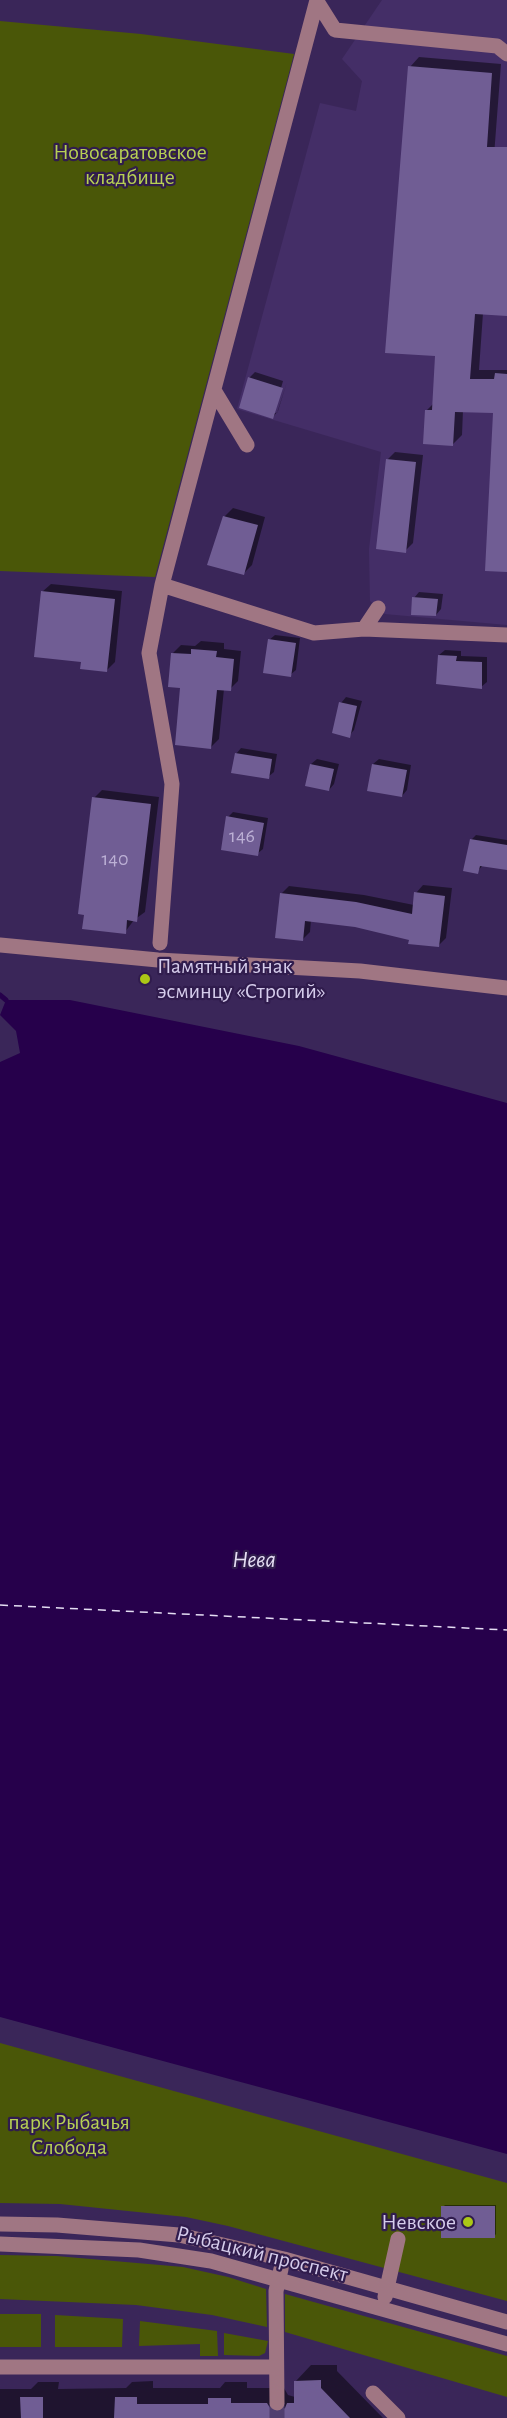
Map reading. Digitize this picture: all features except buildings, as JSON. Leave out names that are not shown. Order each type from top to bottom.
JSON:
[{"type":"street","points":[[317,2],[335,30],[497,46],[507,54]]},
{"type":"street","points":[[160,943],[172,784],[149,654],[162,585],[317,2]]},
{"type":"street","points":[[215,392],[247,445]]},
{"type":"street","points":[[162,585],[314,633],[364,629],[507,635]]},
{"type":"street","points":[[364,629],[378,608]]},
{"type":"street","points":[[0,945],[159,960],[360,971],[507,988]]},
{"type":"street","name":"Рыбацкий проспект","points":[[0,2224],[142,2230],[217,2242],[507,2322]]},
{"type":"street","points":[[382,2308],[398,2239]]},
{"type":"street","name":"Рыбацкий проспект","points":[[0,2244],[56,2244],[139,2250],[211,2261],[279,2278],[507,2344]]},
{"type":"street","points":[[277,2403],[279,2278],[284,2259]]},
{"type":"street","points":[[0,2367],[276,2367]]},
{"type":"street","points":[[373,2393],[398,2418]]},
{"type":"shaded area","points":[[382,0],[507,0],[507,625],[385,614],[370,601],[369,549],[381,452],[237,409],[320,103],[356,111],[362,81],[342,59]]},
{"type":"green space","name":"Новосаратовское кладбище","points":[[0,21],[141,34],[294,54],[155,577],[0,571]]},
{"type":"green space","name":"парк Рыбачья Слобода","points":[[0,2043],[507,2183],[507,2301],[228,2226],[186,2217],[60,2204],[0,2203]]},
{"type":"green space","points":[[0,2255],[56,2256],[183,2267],[228,2277],[266,2289],[267,2327],[212,2315],[136,2305],[0,2299]]},
{"type":"green space","points":[[285,2294],[507,2356],[507,2397],[285,2332]]},
{"type":"green space","points":[[0,2314],[41,2314],[41,2347],[0,2347]]},
{"type":"green space","points":[[55,2315],[123,2319],[122,2347],[55,2347]]},
{"type":"green space","points":[[140,2321],[217,2331],[218,2356],[200,2356],[200,2344],[139,2346]]},
{"type":"green space","points":[[224,2333],[268,2341],[265,2353],[259,2356],[224,2355]]},
{"type":"water","name":"Нева","points":[[6,1000],[70,1000],[299,1046],[507,1103],[507,2154],[0,2017],[0,1062],[20,1053],[16,1031],[0,1015]]},
{"type":"waterway","points":[[0,995],[6,1000]]},
{"type":"ferry route","points":[[0,1605],[507,1630]]},
{"type":"tunnel","points":[[277,2403],[277,2418]]},
{"type":"place","name":"Памятный знак эсминцу «Строгий»","points":[[145,979]]},
{"type":"place","name":"Невское","points":[[468,2222]]}]
